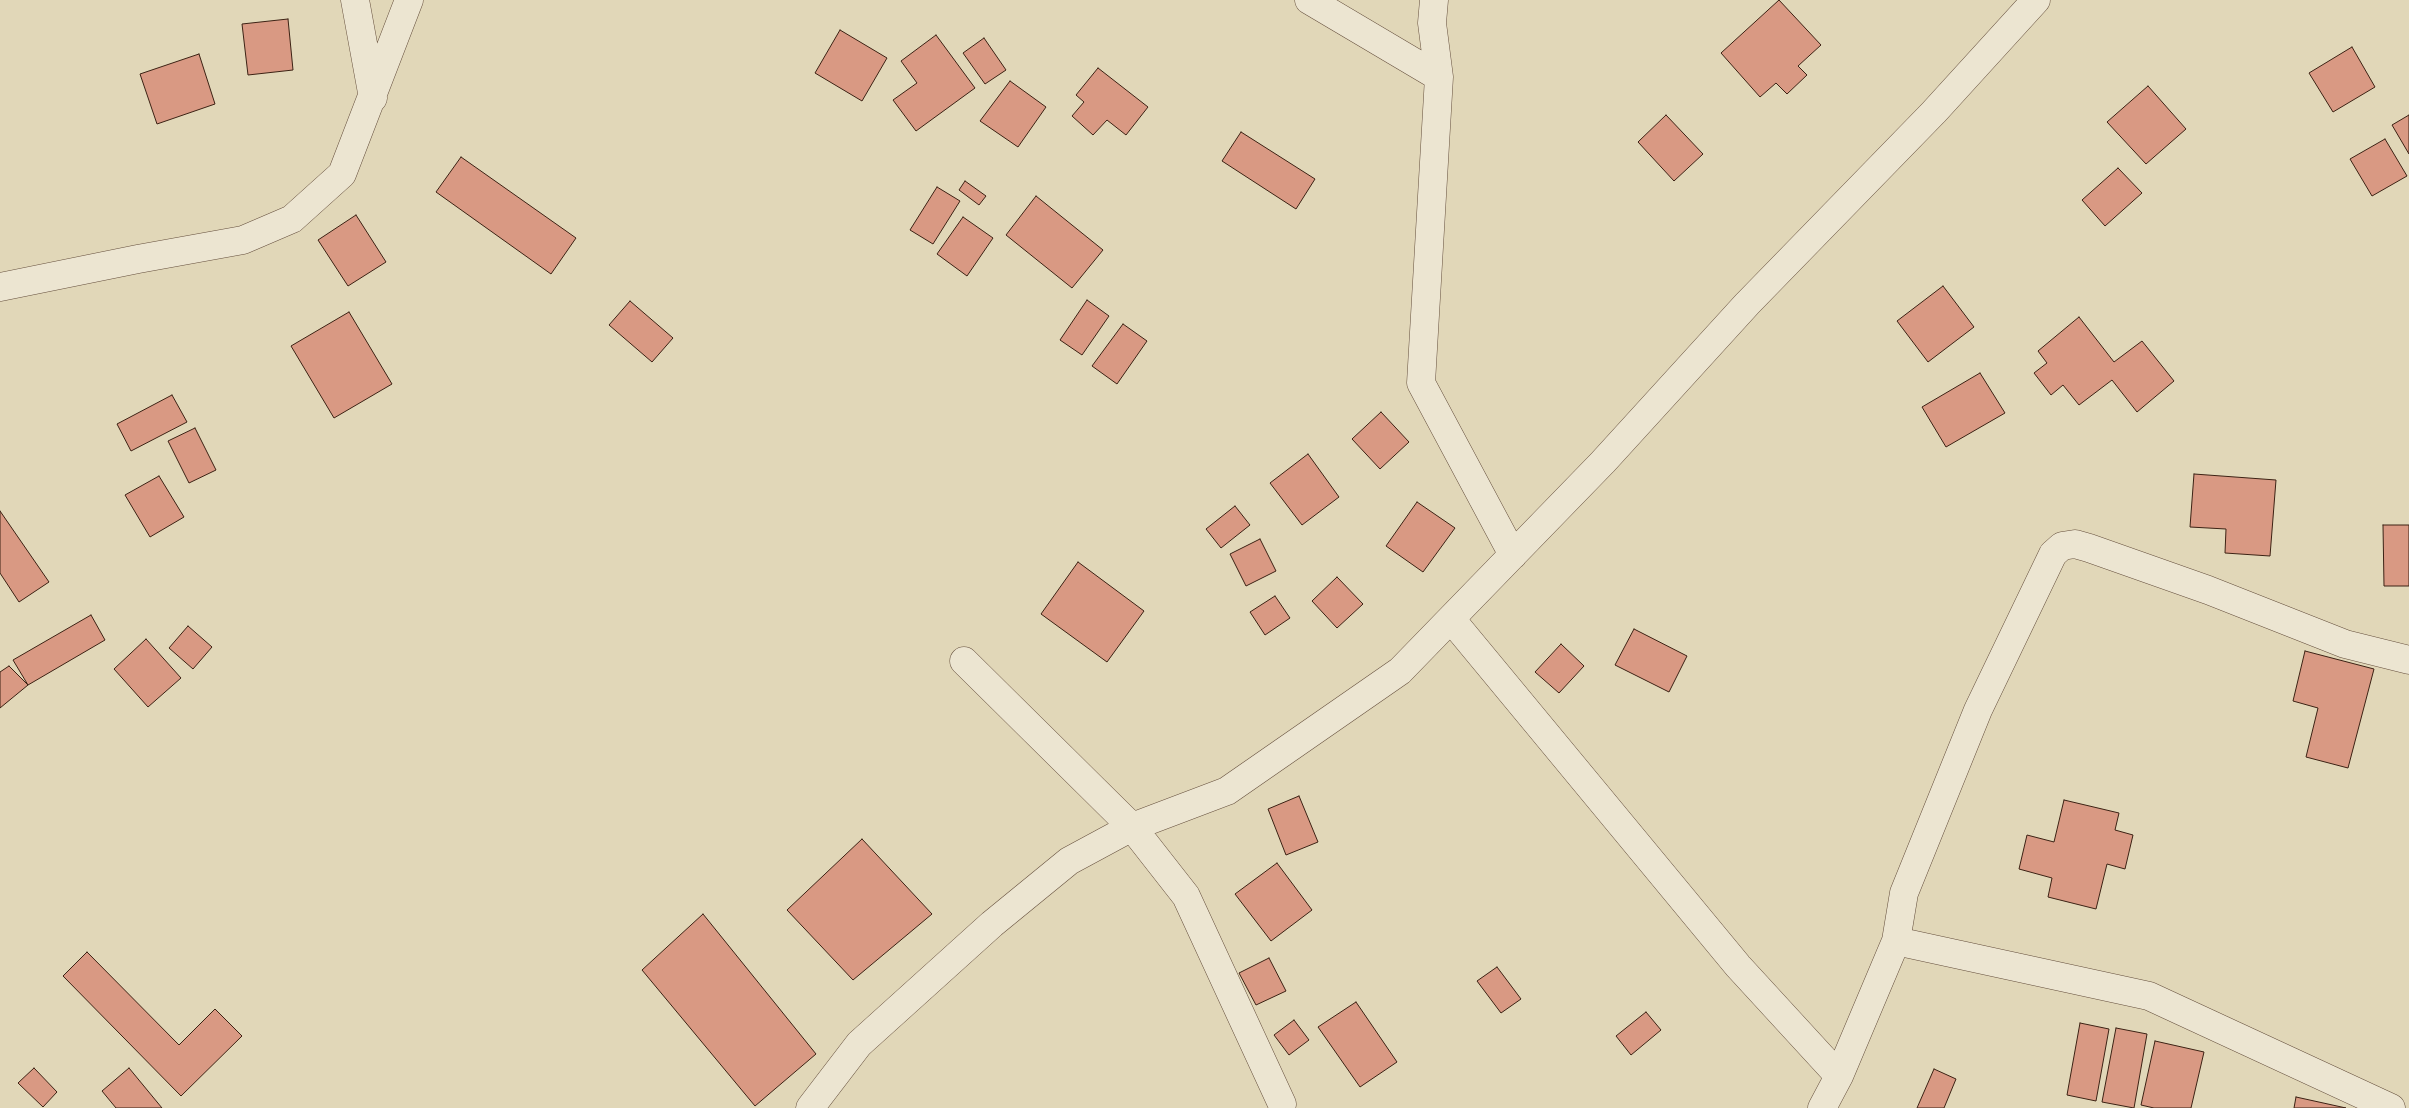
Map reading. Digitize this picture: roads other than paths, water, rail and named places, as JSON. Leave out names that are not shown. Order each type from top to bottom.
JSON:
[{"type":"street","points":[[355,0],[373,98]]},
{"type":"street","points":[[0,287],[243,240],[292,219],[342,174],[373,98],[409,0]]},
{"type":"street","points":[[1308,0],[1439,77]]},
{"type":"street","points":[[1434,0],[1432,23],[1439,77],[1421,383],[1513,556]]},
{"type":"street","points":[[810,1108],[859,1044],[992,924],[1069,861],[1132,827],[1227,791],[1400,671],[1603,462],[1747,304],[1934,112],[2036,0]]},
{"type":"street","points":[[1822,1108],[1839,1076],[1896,941],[1904,893],[1978,710],[2053,554],[2062,546],[2074,544],[2089,548],[2208,590],[2345,644],[2409,660]]},
{"type":"street","points":[[1451,619],[1738,966],[1839,1076]]},
{"type":"street","points":[[964,661],[1132,827],[1186,896],[1282,1104]]},
{"type":"street","points":[[1896,941],[2149,996],[2391,1108]]}]
